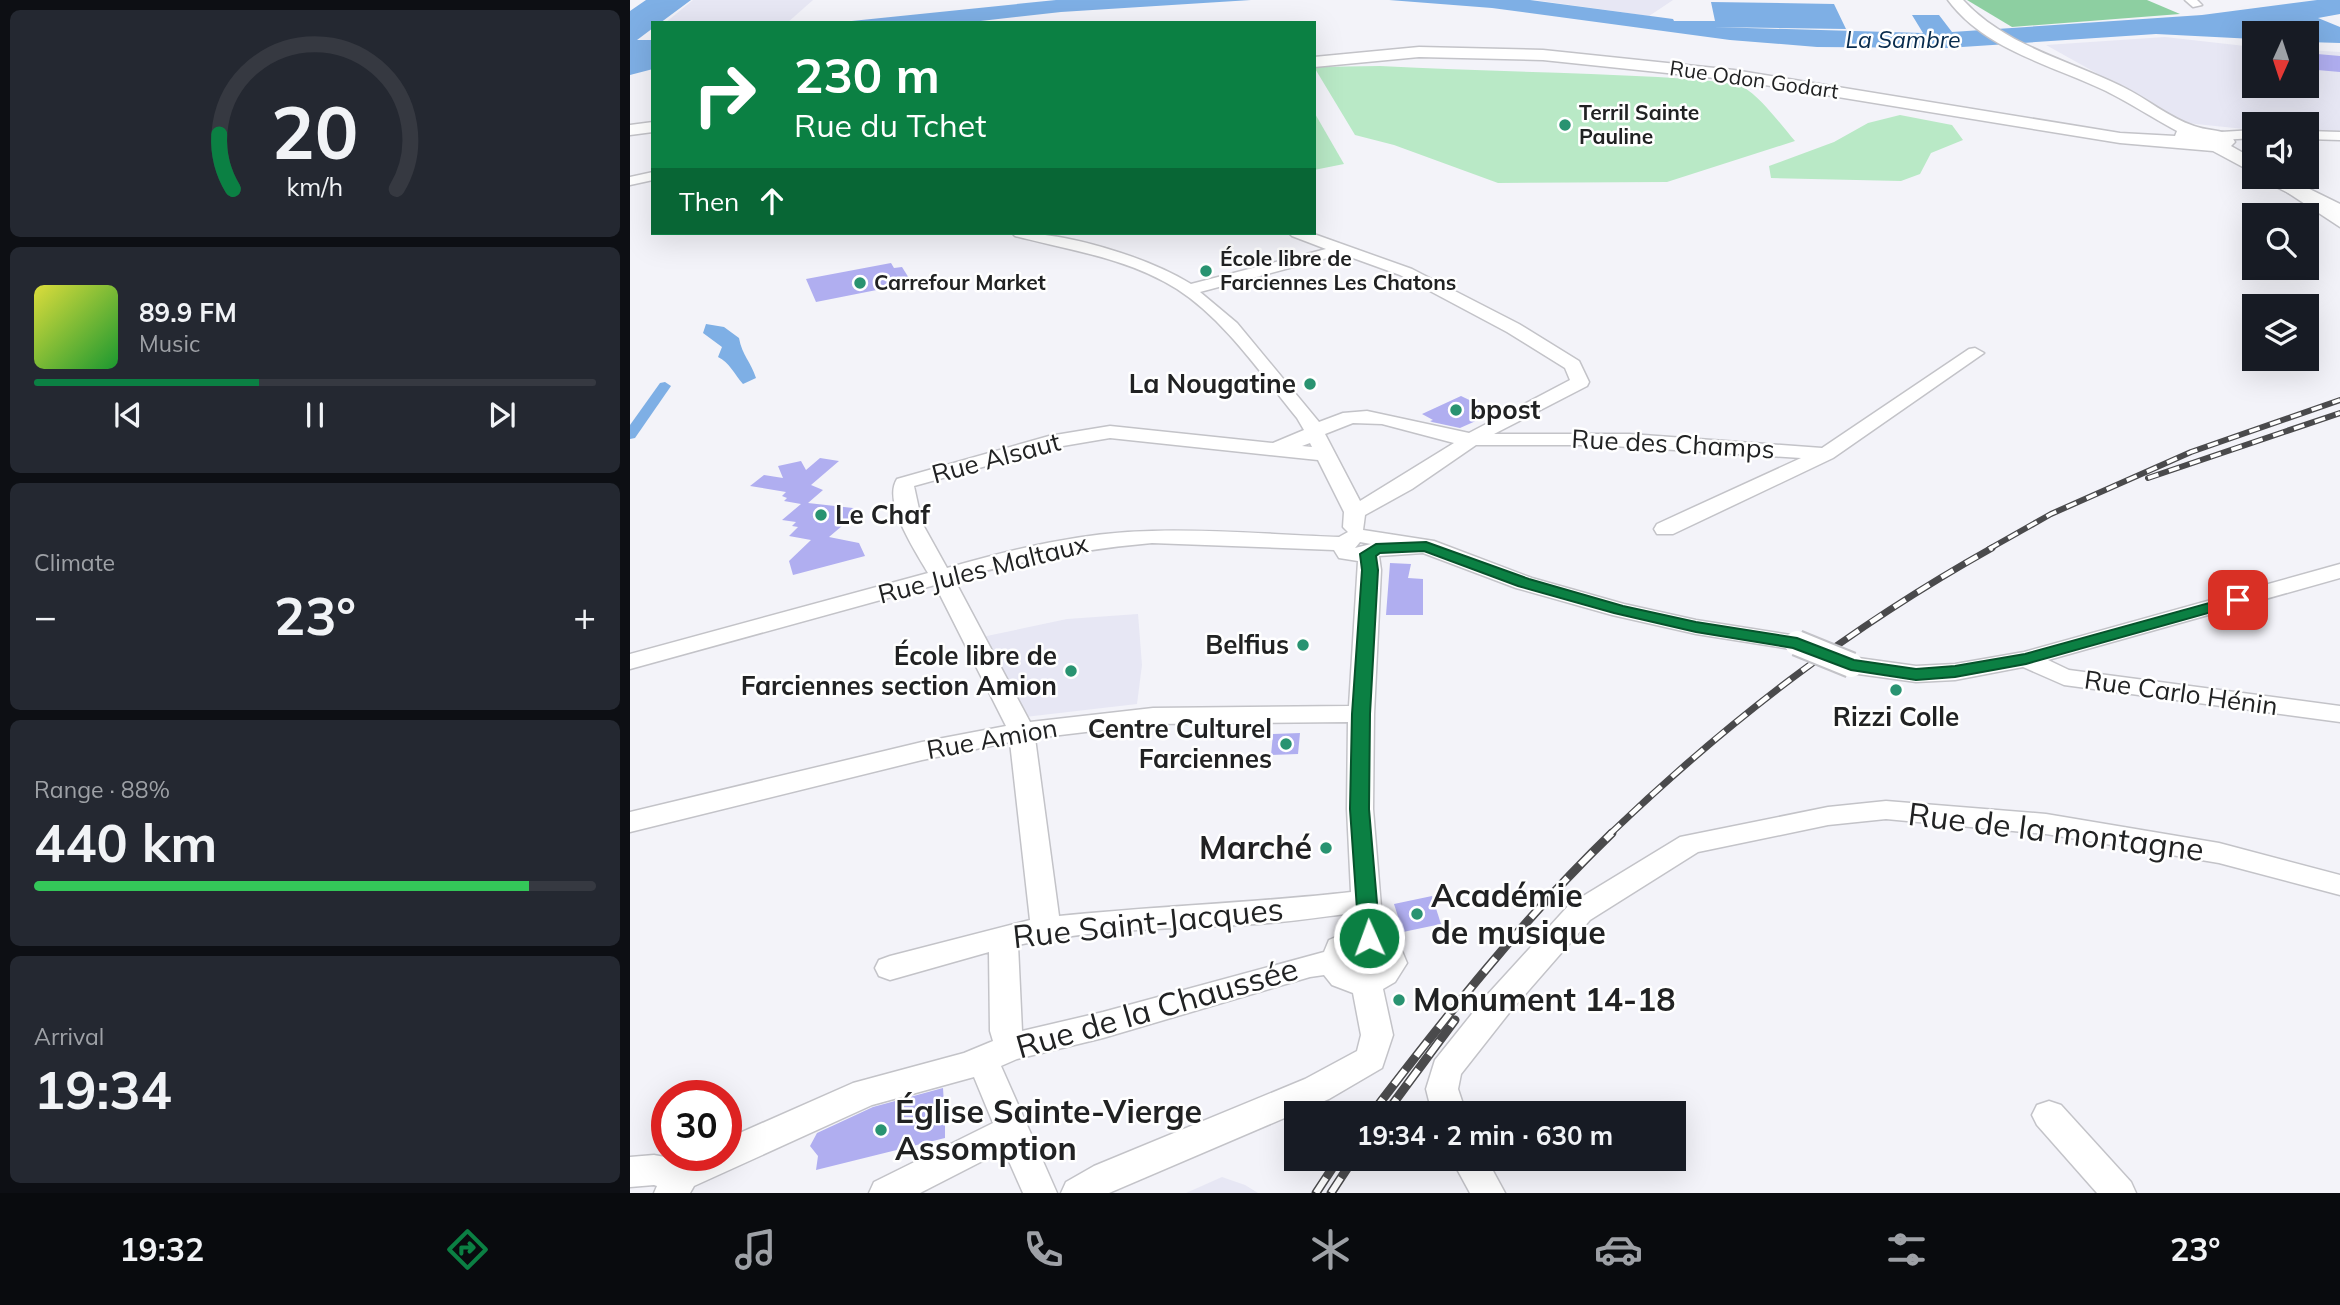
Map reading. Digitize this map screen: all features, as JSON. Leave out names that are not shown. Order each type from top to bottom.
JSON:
[{"type":"main road","points":[[1955,0],[1962,10],[1982,25],[2045,61],[2111,87],[2189,136]]},
{"type":"main road","name":"Rue Odon Godart","points":[[1316,60],[1419,52],[1543,55],[1734,75],[2120,138],[2189,136],[2218,141]]},
{"type":"main road","points":[[630,132],[651,129]]},
{"type":"main road","points":[[2218,141],[2242,158]]},
{"type":"main road","points":[[2295,189],[2340,212]]},
{"type":"street","points":[[2319,135],[2340,136]]},
{"type":"street","points":[[2218,141],[2242,136]]},
{"type":"street","points":[[630,181],[651,176]]},
{"type":"street","points":[[2289,189],[2340,222]]},
{"type":"street","points":[[1028,235],[1136,262],[1188,290],[1231,327],[1306,416],[1328,455],[1355,512],[1370,570],[1361,714],[1360,809],[1369,938]]},
{"type":"street","points":[[1302,235],[1406,272],[1513,328],[1573,365],[1580,382],[1472,439],[1375,503],[1355,512]]},
{"type":"street","points":[[1188,290],[1340,250]]},
{"type":"street","points":[[1665,528],[1826,454],[1975,353]]},
{"type":"street","name":"Rue des Champs","points":[[1315,430],[1336,421],[1371,417],[1472,439],[1561,438],[1681,442],[1826,454]]},
{"type":"street","name":"Rue Alsaut","points":[[1270,449],[1292,445],[1315,430]]},
{"type":"street","name":"Rue Alsaut","points":[[1046,928],[1021,730],[1013,707],[984,659],[942,577],[913,533],[904,500],[904,483],[1049,442],[1110,432],[1328,455]]},
{"type":"street","name":"Rue Jules Maltaux","points":[[630,662],[1003,559],[1118,538],[1426,546],[1524,583],[1620,610],[1696,627],[1797,643],[1851,665],[1916,674],[1955,671],[2026,659]]},
{"type":"street","points":[[2026,659],[2340,571]]},
{"type":"street","name":"Rue Carlo Hénin","points":[[2026,659],[2064,677],[2340,714]]},
{"type":"street","name":"Rue Amion","points":[[630,822],[922,751],[1021,730],[1153,716],[1361,714]]},
{"type":"street","name":"Rue de la montagne","points":[[1446,1101],[1442,1089],[1446,1069],[1498,1004],[1580,912],[1690,844],[1828,816],[1885,810],[2046,824],[2219,853],[2340,885]]},
{"type":"street","name":"Rue Saint-Jacques","points":[[890,968],[1046,928],[1156,917],[1259,913],[1367,901]]},
{"type":"street","points":[[1003,937],[1006,1031],[997,1053],[1013,1129],[1040,1193]]},
{"type":"street","points":[[1369,938],[1385,944],[1390,950],[1392,963],[1382,976],[1366,982],[1344,977],[1336,968],[1336,954],[1346,944],[1369,938]]},
{"type":"street","name":"Rue de la Chaussée","points":[[677,1184],[865,1093],[1310,965],[1335,962]]},
{"type":"street","points":[[1077,1193],[1106,1177],[1317,1089],[1371,1059],[1377,1035],[1366,982]]},
{"type":"street","points":[[2049,1115],[2119,1193]]},
{"type":"street","points":[[886,1193],[1013,1129]]},
{"type":"street","points":[[630,1172],[654,1170],[677,1184]]},
{"type":"street","points":[[1475,1171],[1488,1193]]},
{"type":"shaded area","points":[[693,0],[813,0],[789,21],[667,21]]},
{"type":"shaded area","points":[[1535,0],[1673,0],[1649,16]]},
{"type":"shaded area","points":[[2165,37],[2242,46],[2242,98],[2319,98],[2319,51],[2340,52],[2340,133],[2319,132],[2319,112],[2242,112],[2242,129],[2186,123],[2046,45]]},
{"type":"shaded area","name":"École libre de Farciennes section Amion","points":[[1138,614],[1142,665],[1137,704],[1025,717],[982,637],[1067,619]]},
{"type":"shaded area","points":[[1222,1177],[1258,1193],[1186,1193]]},
{"type":"green space","points":[[1967,0],[2147,0],[2180,14],[2012,27]]},
{"type":"green space","name":"Terril Sainte Pauline","points":[[1380,66],[1658,77],[1726,83],[1743,87],[1750,92],[1764,104],[1795,141],[1667,182],[1498,183],[1394,145],[1355,135],[1316,67]]},
{"type":"green space","points":[[1316,115],[1344,164],[1316,170]]},
{"type":"green space","points":[[1900,115],[1952,125],[1963,140],[1931,153],[1920,174],[1901,181],[1771,178],[1769,166],[1834,142],[1868,123]]},
{"type":"water","points":[[646,0],[691,0],[663,21],[651,21],[651,30],[637,40],[651,40],[651,70],[630,75],[630,11]]},
{"type":"water","points":[[1056,0],[1251,0],[1061,12],[981,21],[851,21]]},
{"type":"water","name":"La Sambre","points":[[1389,0],[1530,0],[1674,21],[1715,21],[1711,2],[1834,4],[1846,29],[1714,27],[1923,33],[1912,15],[1939,15],[1952,32],[2202,15],[2317,0],[2340,0],[2340,14],[2318,18],[2340,27],[2340,43],[2319,42],[2319,21],[2242,21],[2242,38],[2156,34],[1947,48],[1817,47],[1730,40],[1492,8]]},
{"type":"water","points":[[706,324],[724,327],[739,338],[756,378],[743,384],[729,365],[718,357],[722,347],[703,333]]},
{"type":"building","points":[[2319,54],[2340,56],[2340,72],[2319,70]]},
{"type":"building","name":"Carrefour Market","points":[[891,263],[894,268],[902,267],[912,283],[816,302],[806,279]]},
{"type":"building","name":"bpost","points":[[1461,396],[1486,408],[1470,416],[1478,420],[1460,428],[1432,422],[1430,421],[1433,420],[1422,414]]},
{"type":"building","name":"Le Chaf","points":[[820,458],[839,461],[811,485],[823,490],[808,503],[862,509],[829,537],[859,543],[865,556],[793,575],[789,561],[811,540],[789,536],[798,527],[792,526],[796,522],[782,520],[801,504],[784,501],[787,498],[782,496],[786,492],[750,486],[764,475],[783,478],[778,466],[801,461],[806,470]]},
{"type":"building","points":[[1390,563],[1411,564],[1408,578],[1423,579],[1423,615],[1386,615]]},
{"type":"building","name":"Centre Culturel Farciennes","points":[[1300,733],[1298,754],[1271,755],[1273,734]]},
{"type":"building","name":"Académie de musique","points":[[1432,896],[1441,924],[1403,932],[1394,904]]},
{"type":"building","name":"Église Sainte-Vierge Assomption","points":[[943,1088],[944,1104],[948,1103],[949,1120],[945,1120],[945,1138],[816,1170],[818,1156],[810,1146],[817,1133],[873,1107]]},
{"type":"waterway","points":[[630,435],[665,386]]},
{"type":"railway","points":[[1989,549],[2051,514],[2191,452],[2340,400]]},
{"type":"railway","points":[[2148,478],[2340,413]]},
{"type":"railway","points":[[1610,834],[1700,752],[1792,678],[1889,610],[1992,548]]},
{"type":"railway","points":[[1381,1101],[1487,968],[1547,899],[1612,833]]},
{"type":"railway","points":[[1395,1101],[1455,1020]]},
{"type":"railway","points":[[1316,1193],[1330,1171]]},
{"type":"railway","points":[[1331,1193],[1345,1171]]},
{"type":"place","name":"Terril Sainte Pauline","points":[[1565,125]]},
{"type":"place","name":"École libre de Farciennes Les Chatons","points":[[1206,271]]},
{"type":"place","name":"Carrefour Market","points":[[860,283]]},
{"type":"place","name":"La Nougatine","points":[[1310,384]]},
{"type":"place","name":"bpost","points":[[1456,410]]},
{"type":"place","name":"Le Chaf","points":[[821,515]]},
{"type":"place","name":"Belfius","points":[[1303,645]]},
{"type":"place","name":"École libre de Farciennes section Amion","points":[[1071,671]]},
{"type":"place","name":"Rizzi Colle","points":[[1896,690]]},
{"type":"place","name":"Centre Culturel Farciennes","points":[[1286,744]]},
{"type":"place","name":"Marché","points":[[1326,848]]},
{"type":"place","name":"Académie de musique","points":[[1417,914]]},
{"type":"place","name":"Monument 14-18","points":[[1399,1000]]},
{"type":"place","name":"Église Sainte-Vierge Assomption","points":[[881,1130]]},
{"type":"route","points":[[1369,938],[1361,842],[1361,714],[1370,570],[1368,554],[1376,549],[1426,546],[1566,596],[1696,627],[1797,643],[1851,665],[1879,671],[1916,674],[1955,671],[2026,659],[2238,600]]}]
